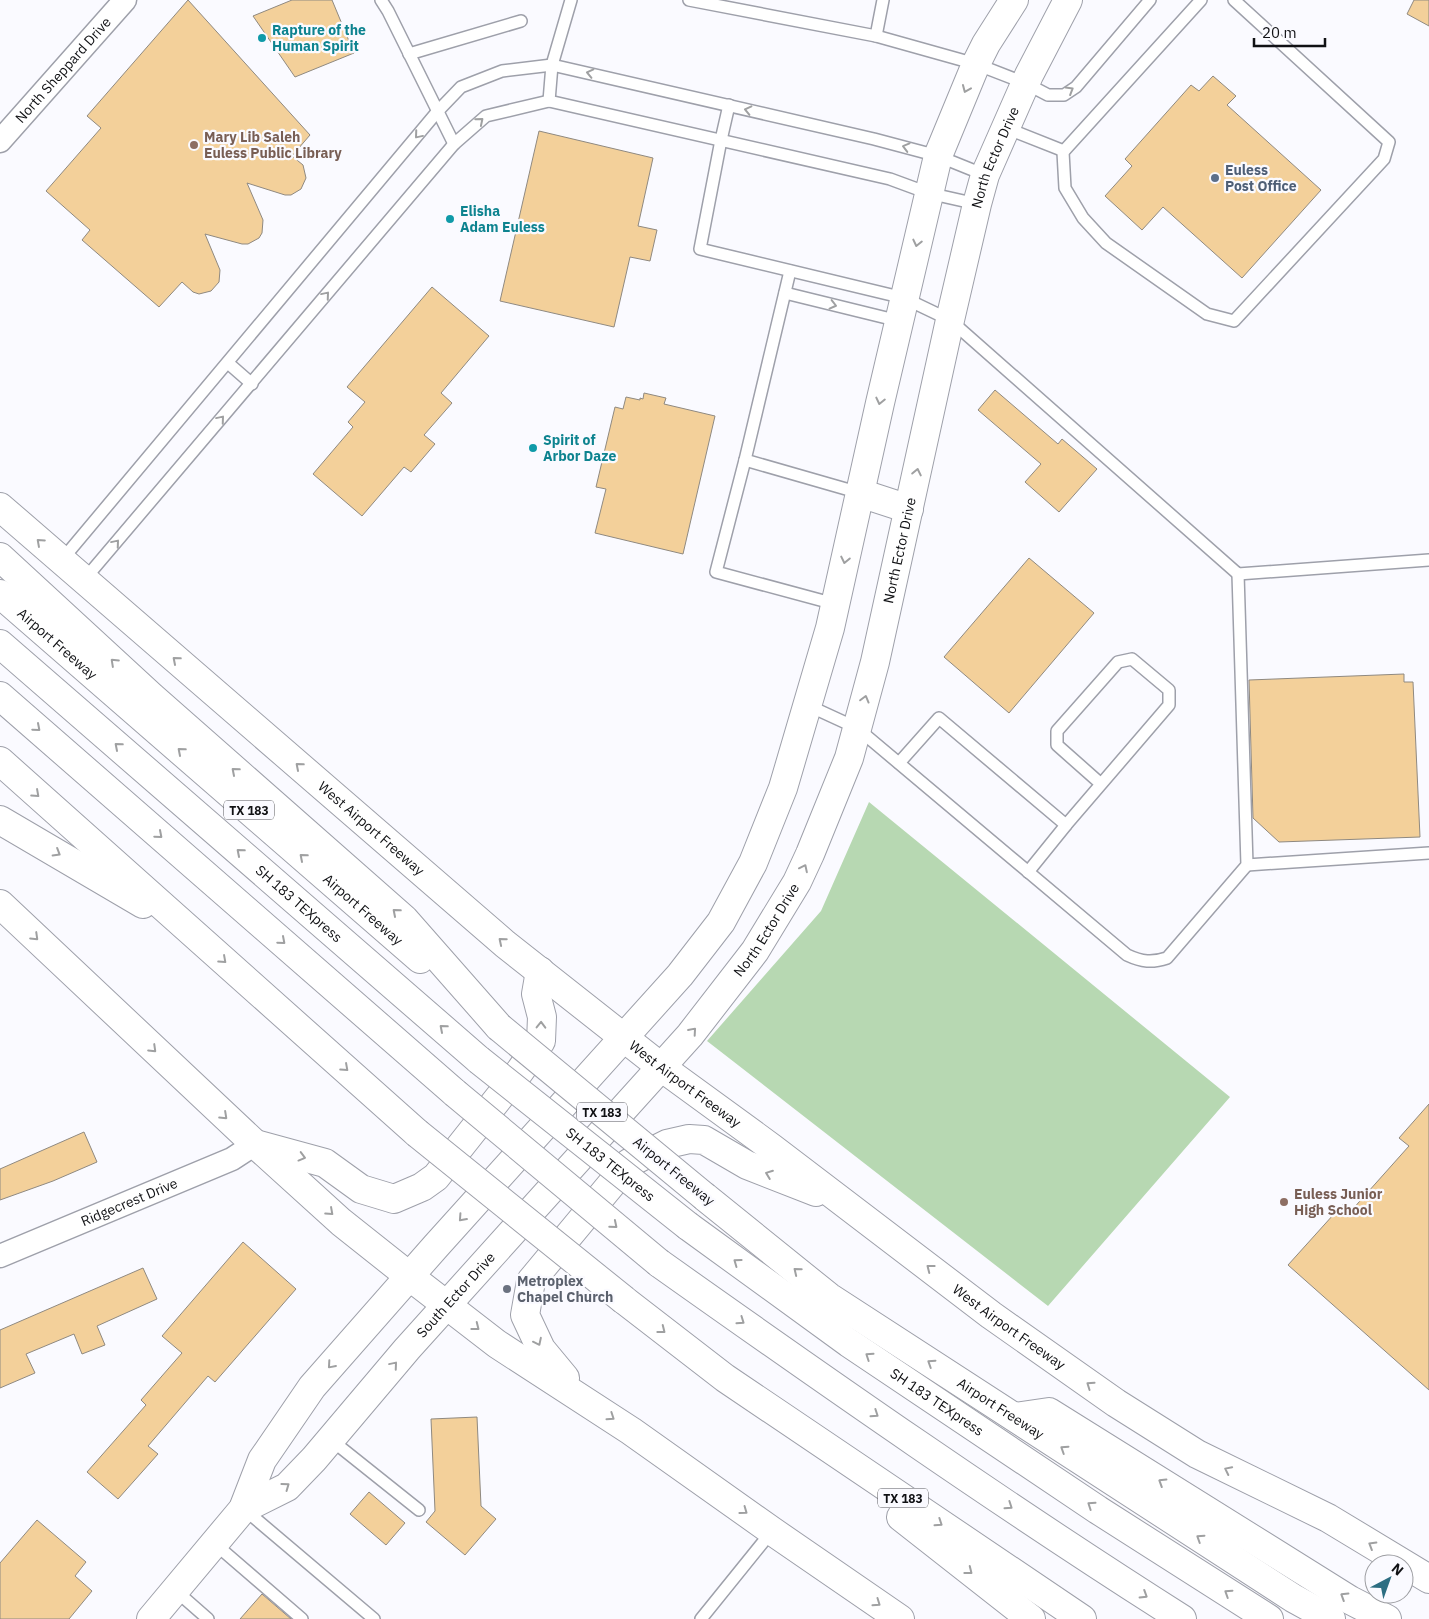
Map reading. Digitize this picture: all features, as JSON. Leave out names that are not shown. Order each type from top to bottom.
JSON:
[{"type":"main road","points":[[623,1038],[680,975],[721,922],[753,863],[780,797],[830,628],[901,310],[938,156],[976,64],[986,44],[1014,0]]},
{"type":"main road","name":"North Ector Drive","points":[[661,1067],[725,991],[755,951],[780,912],[810,854],[849,758],[875,662],[950,320],[985,175],[1025,83],[1068,0]]},
{"type":"main road","points":[[860,493],[909,509]]},
{"type":"main road","name":"West Airport Freeway","points":[[0,507],[505,944],[623,1038],[847,1204],[991,1315],[1116,1403],[1197,1454],[1328,1518],[1429,1579]]},
{"type":"main road","points":[[0,557],[152,697],[404,920],[499,1027]]},
{"type":"main road","name":"Airport Freeway","points":[[0,594],[499,1027],[829,1296],[1293,1598],[1331,1619]]},
{"type":"main road","name":"SH 183 TEXpress","points":[[0,644],[480,1060],[688,1226],[849,1343],[1098,1510],[1269,1619]]},
{"type":"main road","points":[[0,696],[455,1093],[659,1262],[820,1377],[1048,1533],[1182,1619]]},
{"type":"main road","name":"TX 183","points":[[0,761],[417,1133],[624,1300],[725,1378],[1082,1619]]},
{"type":"main road","points":[[0,820],[197,937]]},
{"type":"main road","points":[[0,904],[255,1144],[341,1222],[497,1344],[577,1394],[658,1449],[772,1531],[900,1619]]},
{"type":"main road","points":[[255,1144],[325,1163],[361,1189],[394,1199],[422,1187],[436,1177],[520,1072],[541,1041],[542,1017],[536,994],[540,971]]},
{"type":"main road","name":"South Ector Drive","points":[[150,1619],[243,1509],[262,1460],[312,1386],[623,1038]]},
{"type":"main road","name":"South Ector Drive","points":[[243,1509],[287,1487],[447,1305],[661,1067]]},
{"type":"main road","points":[[577,1394],[541,1349],[526,1315],[530,1281],[629,1163],[667,1144],[689,1139],[704,1140],[747,1166],[847,1204]]},
{"type":"main road","points":[[725,1378],[1031,1619]]},
{"type":"main road","points":[[1015,1417],[1050,1412],[1350,1600],[1387,1619]]},
{"type":"street","name":"North Sheppard Drive","points":[[0,140],[125,0]]},
{"type":"street","name":"Ridgecrest Drive","points":[[0,1256],[232,1159],[255,1144]]},
{"type":"lane","points":[[381,0],[454,144]]},
{"type":"lane","points":[[549,101],[552,65],[571,0]]},
{"type":"lane","points":[[689,0],[876,36],[976,64],[1025,83],[1048,95],[1064,95],[1076,87],[1150,0]]},
{"type":"lane","points":[[876,36],[884,0]]},
{"type":"lane","points":[[1201,0],[1063,152],[1065,188],[1083,218],[1106,244],[1207,314],[1234,321],[1384,159],[1389,142],[1234,0]]},
{"type":"lane","points":[[409,54],[521,22]]},
{"type":"lane","points":[[61,561],[437,112],[461,87],[502,71],[552,65],[874,139],[938,156],[985,175]]},
{"type":"lane","points":[[84,580],[454,144],[486,116],[549,101],[890,179],[928,193],[977,204]]},
{"type":"lane","points":[[729,105],[700,249],[790,271],[901,310]]},
{"type":"lane","points":[[1006,128],[1064,151]]},
{"type":"lane","points":[[790,271],[716,572],[835,604]]},
{"type":"lane","points":[[785,293],[901,310],[950,320],[1238,574],[1429,560]]},
{"type":"lane","points":[[228,363],[252,384]]},
{"type":"lane","points":[[745,460],[860,493]]},
{"type":"lane","points":[[807,705],[857,728],[1127,955],[1140,961],[1156,962],[1168,958],[1247,865],[1238,574]]},
{"type":"lane","points":[[1028,872],[1169,705],[1169,690],[1132,659],[1118,662],[1057,731],[1057,745],[1101,784]]},
{"type":"lane","points":[[899,764],[939,718],[1066,826]]},
{"type":"lane","points":[[1247,865],[1429,854]]},
{"type":"lane","points":[[330,1439],[419,1510]]},
{"type":"lane","points":[[243,1509],[374,1619]]},
{"type":"lane","points":[[701,1619],[772,1531]]},
{"type":"lane","points":[[214,1543],[302,1619]]},
{"type":"lane","points":[[175,1590],[208,1619]]},
{"type":"green space","points":[[869,802],[1230,1097],[1048,1306],[707,1041],[821,911]]},
{"type":"building","name":"Mary Lib Saleh Euless Public Library","points":[[188,0],[310,135],[292,156],[303,165],[306,178],[301,189],[291,195],[285,195],[247,183],[263,220],[262,233],[259,238],[248,244],[242,244],[205,234],[220,270],[219,282],[211,291],[199,294],[193,292],[182,282],[159,307],[82,240],[90,230],[46,191],[101,128],[87,116]]},
{"type":"building","points":[[292,0],[332,0],[354,53],[295,77],[253,16]]},
{"type":"building","points":[[1414,0],[1429,0],[1429,26],[1407,14]]},
{"type":"building","name":"Euless Post Office","points":[[1213,76],[1236,96],[1227,105],[1321,190],[1242,278],[1163,207],[1142,230],[1105,196],[1132,166],[1125,159],[1191,85],[1199,91]]},
{"type":"building","points":[[539,131],[653,158],[638,226],[657,230],[650,261],[630,257],[614,327],[500,301]]},
{"type":"building","points":[[432,287],[489,336],[441,393],[452,403],[424,435],[435,444],[411,472],[404,467],[362,516],[313,474],[353,427],[348,422],[365,402],[347,387]]},
{"type":"building","points":[[995,390],[1058,444],[1062,439],[1097,469],[1059,512],[1025,482],[1041,464],[978,410]]},
{"type":"building","points":[[644,393],[666,398],[664,404],[715,416],[683,554],[595,533],[606,489],[596,487],[615,407],[623,409],[626,397],[640,400],[640,398],[643,399]]},
{"type":"building","points":[[1029,558],[1094,613],[1009,713],[944,657]]},
{"type":"building","points":[[1404,674],[1404,682],[1413,682],[1420,837],[1279,842],[1253,818],[1249,680]]},
{"type":"building","points":[[1429,1104],[1429,1390],[1288,1265],[1343,1204],[1351,1211],[1409,1146],[1399,1138]]},
{"type":"building","points":[[84,1132],[97,1162],[53,1181],[0,1200],[0,1169]]},
{"type":"building","points":[[243,1242],[296,1289],[215,1382],[208,1376],[148,1446],[158,1454],[118,1499],[87,1472],[146,1405],[141,1400],[182,1353],[162,1336]]},
{"type":"building","points":[[143,1268],[157,1299],[97,1326],[105,1345],[82,1354],[74,1334],[26,1354],[35,1373],[0,1388],[0,1330]]},
{"type":"building","points":[[477,1417],[481,1506],[496,1519],[465,1555],[426,1522],[435,1511],[431,1419]]},
{"type":"building","points":[[369,1492],[405,1523],[386,1545],[350,1514]]},
{"type":"building","points":[[37,1520],[86,1562],[75,1576],[92,1591],[69,1619],[0,1619],[0,1563]]},
{"type":"building","points":[[262,1594],[291,1619],[240,1619]]},
{"type":"place","name":"Rapture of the Human Spirit","points":[[262,38]]},
{"type":"place","name":"Mary Lib Saleh Euless Public Library","points":[[194,145]]},
{"type":"place","name":"Euless Post Office","points":[[1215,178]]},
{"type":"place","name":"Elisha Adam Euless","points":[[450,219]]},
{"type":"place","name":"Spirit of Arbor Daze","points":[[533,448]]},
{"type":"place","name":"Euless Junior High School","points":[[1284,1202]]},
{"type":"place","name":"Metroplex Chapel Church","points":[[507,1289]]}]
